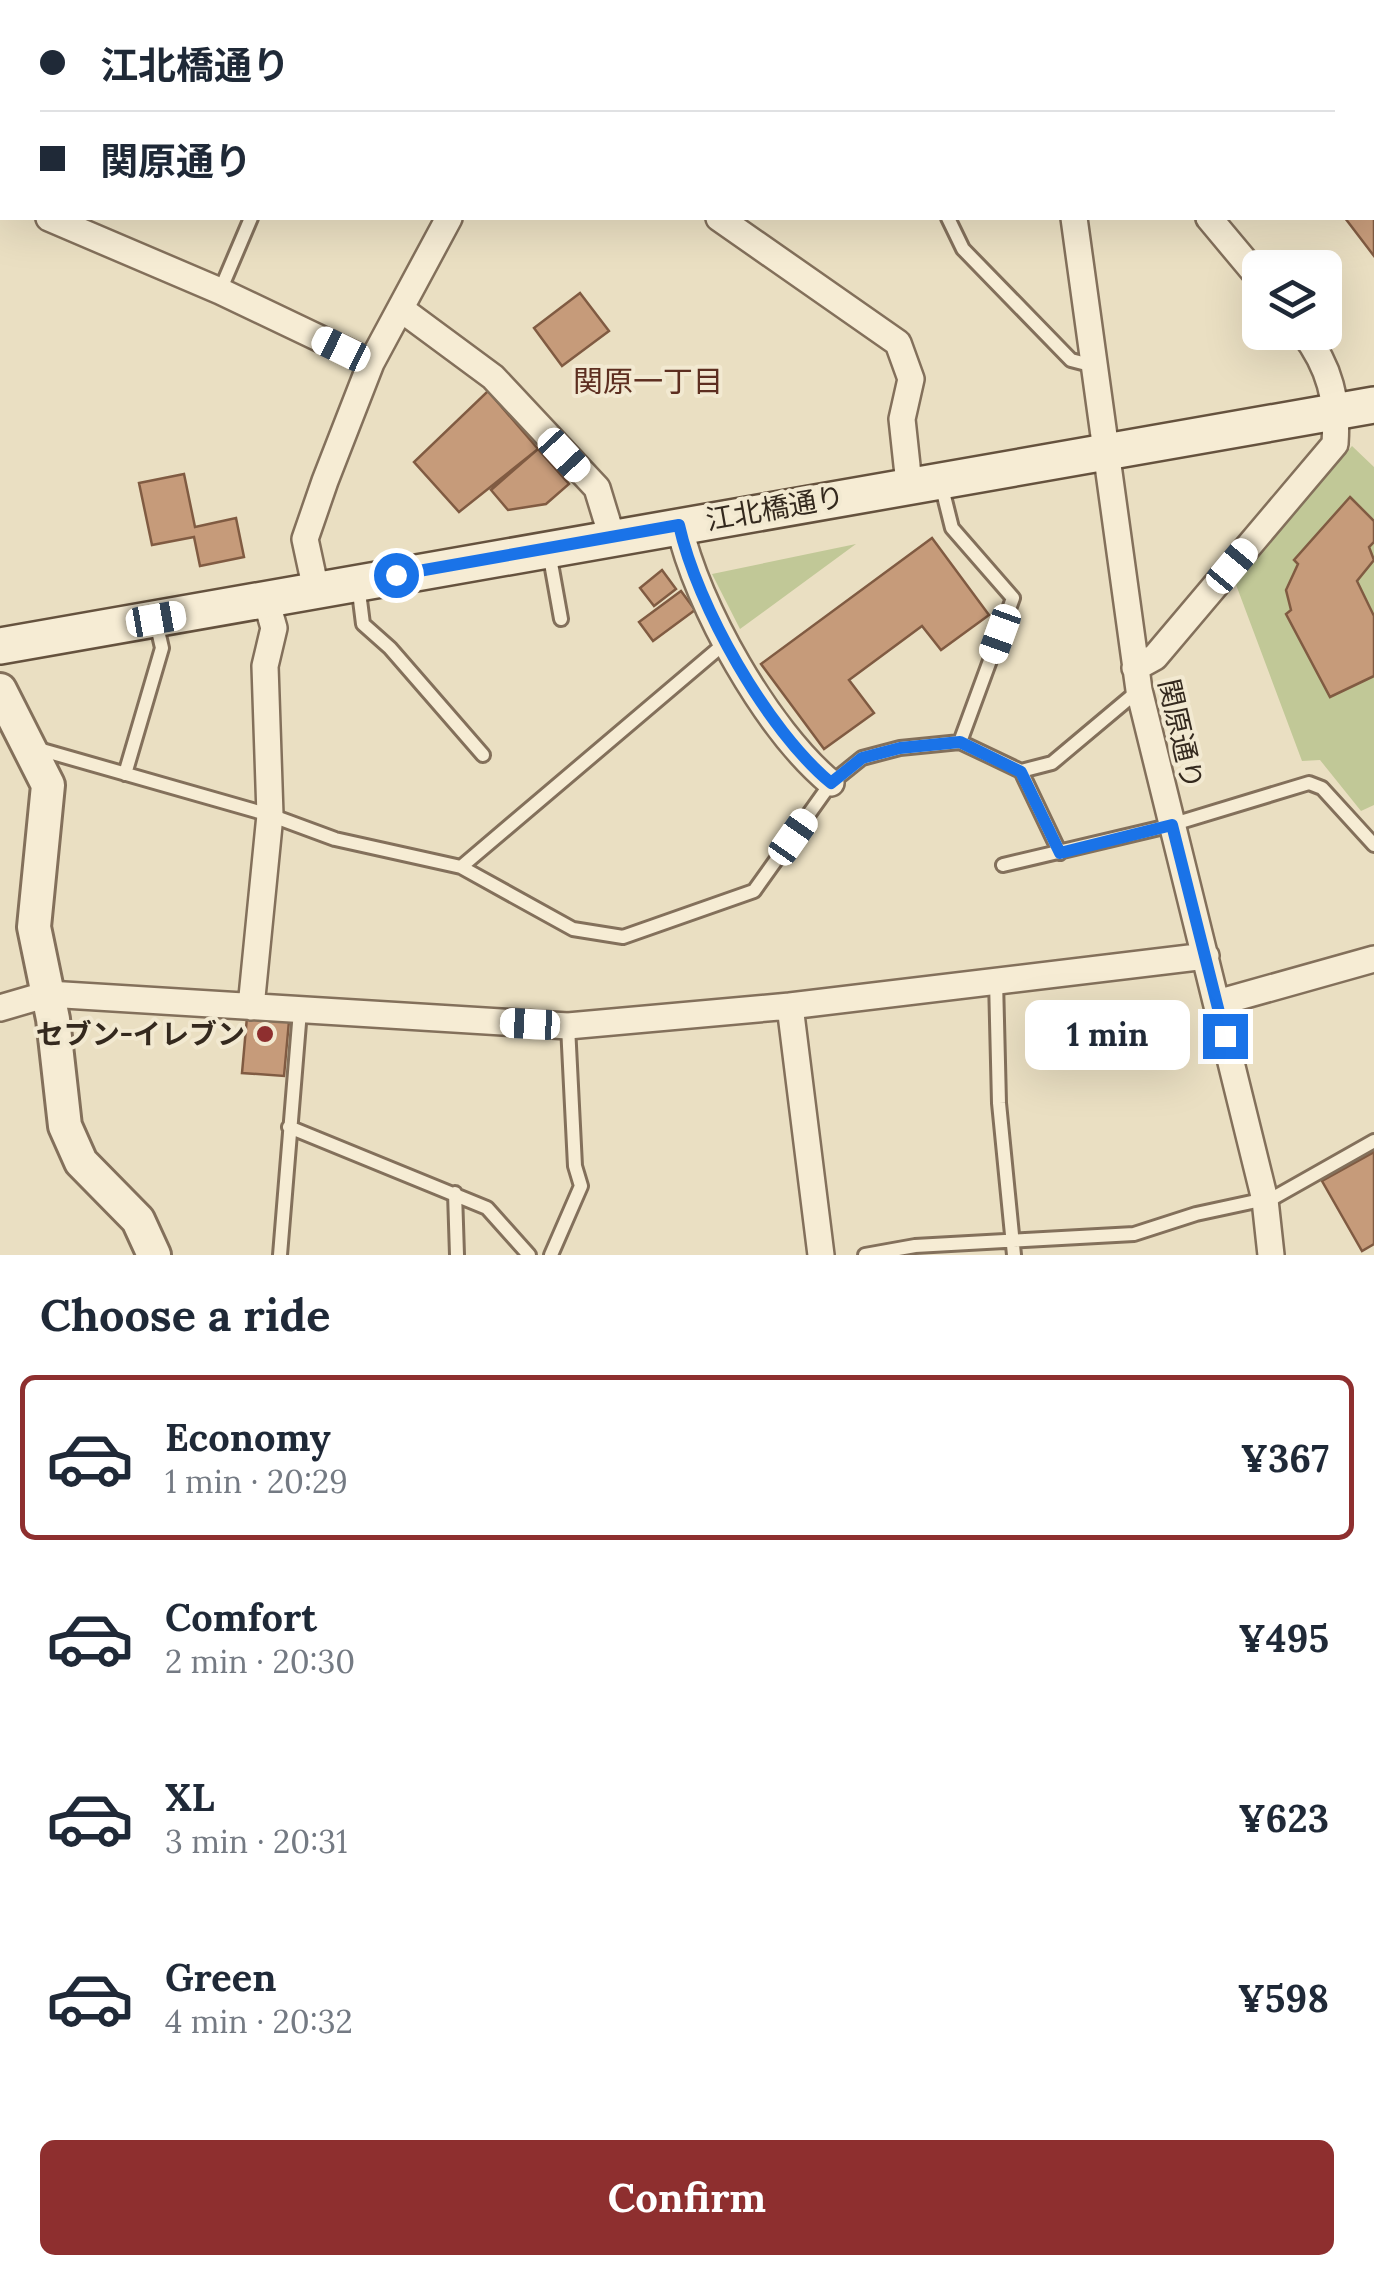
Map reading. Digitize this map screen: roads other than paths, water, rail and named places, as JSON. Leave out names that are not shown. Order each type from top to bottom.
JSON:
[{"type":"main road","name":"江北橋通り","points":[[0,646],[1374,405]]},
{"type":"street","points":[[54,220],[220,290],[371,363]]},
{"type":"street","points":[[316,590],[305,539],[371,363],[448,220]]},
{"type":"street","points":[[722,220],[898,343],[911,379],[902,419],[925,481]]},
{"type":"street","name":"関原通り","points":[[1074,220],[1137,679],[1264,1200],[1271,1255]]},
{"type":"street","points":[[1211,220],[1242,257]]},
{"type":"street","points":[[401,308],[493,377],[597,488],[612,536]]},
{"type":"street","points":[[1137,679],[1335,444],[1337,411],[1317,350]]},
{"type":"street","points":[[679,525],[686,558],[725,643],[806,763],[831,783]]},
{"type":"street","points":[[251,1008],[270,814],[265,666],[274,628],[266,600]]},
{"type":"street","points":[[0,690],[48,785],[50,801],[34,927],[48,994],[65,1126],[80,1162],[138,1220],[154,1255]]},
{"type":"street","points":[[0,1008],[48,994],[568,1026],[790,1006],[1206,956]]},
{"type":"street","points":[[1217,1003],[1374,959]]},
{"type":"street","points":[[790,1006],[821,1255]]},
{"type":"lane","points":[[220,290],[250,220]]},
{"type":"lane","points":[[949,220],[963,249],[1071,360],[1094,366]]},
{"type":"lane","points":[[925,481],[952,528],[1013,598],[960,742]]},
{"type":"lane","points":[[548,548],[561,619]]},
{"type":"lane","points":[[357,582],[363,624],[390,648],[483,755]]},
{"type":"lane","points":[[125,774],[162,648],[156,619]]},
{"type":"lane","points":[[461,867],[725,643]]},
{"type":"lane","points":[[1021,772],[1052,763],[1137,679]]},
{"type":"lane","points":[[32,747],[270,814],[335,839],[461,867],[573,929],[623,937],[754,891],[831,783],[862,758],[900,748],[960,742],[1021,772],[1060,853]]},
{"type":"lane","points":[[1003,865],[1172,825],[1309,783],[1322,788],[1374,845]]},
{"type":"lane","points":[[996,980],[999,1103],[1014,1248]]},
{"type":"lane","points":[[280,1255],[300,1011]]},
{"type":"lane","points":[[551,1255],[581,1186],[575,1166],[568,1026]]},
{"type":"lane","points":[[290,1127],[487,1208],[529,1255]]},
{"type":"lane","points":[[865,1255],[915,1246],[1014,1248],[1134,1234],[1196,1214],[1264,1200],[1374,1141]]},
{"type":"lane","points":[[455,1193],[457,1255]]},
{"type":"place","name":"セブン-イレブン","points":[[265,1034]]},
{"type":"district","name":"関原一丁目","points":[[648,382]]}]
